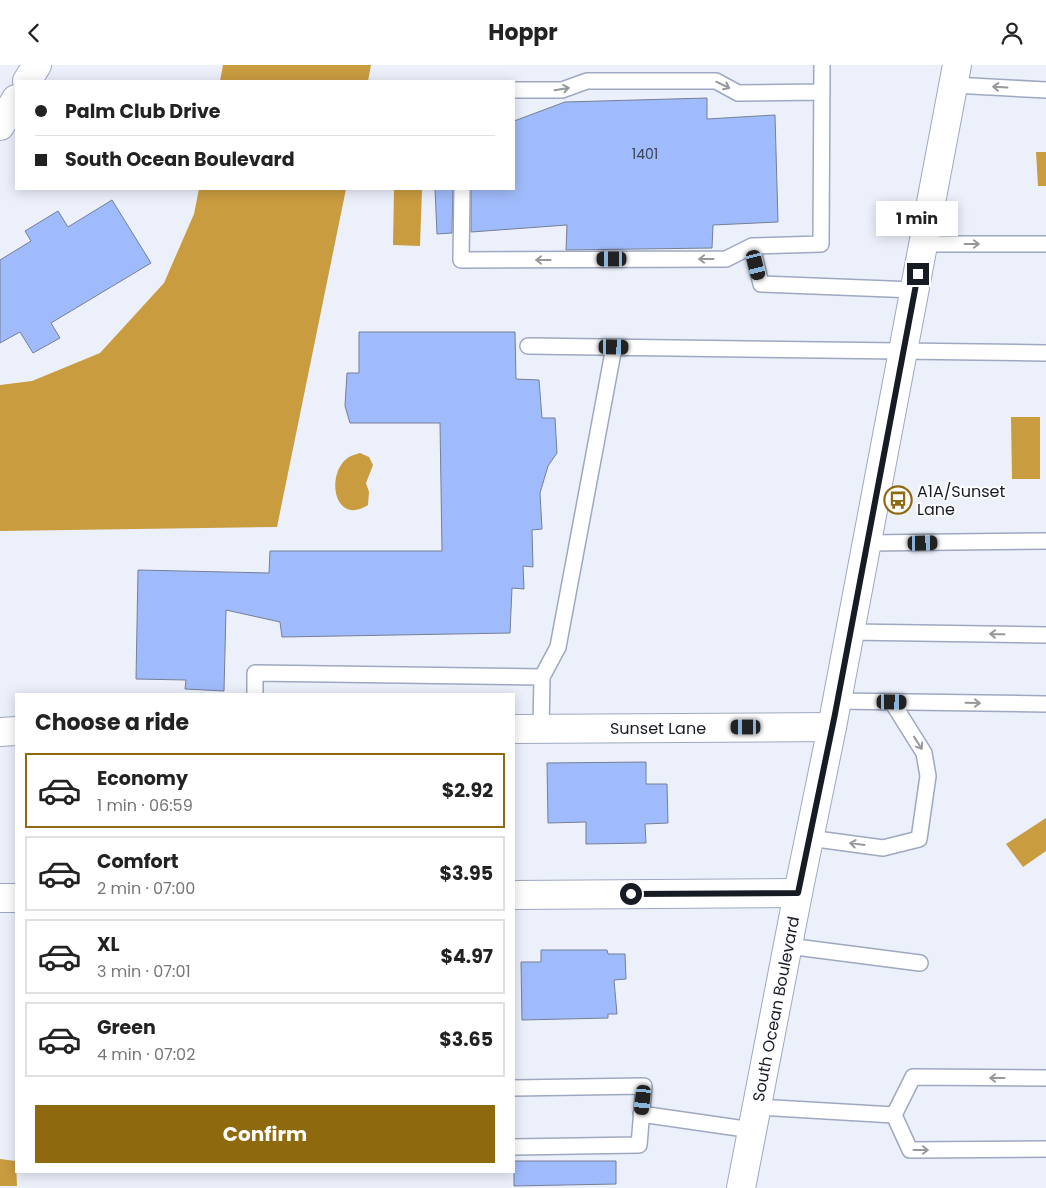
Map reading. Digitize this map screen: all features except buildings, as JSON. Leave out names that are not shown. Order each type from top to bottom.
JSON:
[{"type":"main road","points":[[28,80],[37,65]]},
{"type":"main road","name":"South Ocean Boulevard","points":[[741,1188],[835,714],[955,75]]},
{"type":"main road","points":[[0,126],[15,101]]},
{"type":"main road","name":"Sunset Lane","points":[[515,729],[835,714]]},
{"type":"main road","points":[[0,731],[15,731]]},
{"type":"main road","points":[[515,895],[798,893]]},
{"type":"main road","points":[[0,898],[15,898]]},
{"type":"lane","points":[[462,190],[461,260],[726,259],[752,246],[821,244],[822,65]]},
{"type":"lane","points":[[955,75],[1046,90]]},
{"type":"lane","points":[[515,91],[562,90],[587,81],[716,81],[738,93],[822,92]]},
{"type":"lane","points":[[923,244],[1046,244]]},
{"type":"lane","points":[[752,246],[761,284],[915,290]]},
{"type":"lane","points":[[528,346],[1046,353]]},
{"type":"lane","points":[[540,729],[542,677],[558,647],[614,347]]},
{"type":"lane","points":[[867,543],[1046,541]]},
{"type":"lane","points":[[850,632],[1046,635]]},
{"type":"lane","points":[[255,693],[255,673],[542,677]]},
{"type":"lane","points":[[835,714],[892,702],[1046,704]]},
{"type":"lane","points":[[810,838],[883,848],[919,839],[928,776],[924,753],[892,702]]},
{"type":"lane","points":[[788,946],[920,963]]},
{"type":"lane","points":[[894,1115],[913,1077],[1046,1078]]},
{"type":"lane","points":[[515,1088],[644,1086],[639,1145],[515,1147]]},
{"type":"lane","points":[[642,1114],[754,1119],[894,1115]]},
{"type":"lane","points":[[894,1115],[910,1150],[1046,1149]]},
{"type":"shaded area","points":[[223,65],[371,65],[368,80],[220,80]]},
{"type":"shaded area","points":[[1036,152],[1046,152],[1046,186],[1038,186]]},
{"type":"shaded area","points":[[199,190],[346,190],[277,527],[0,531],[0,385],[32,381],[100,353],[164,283],[194,214]]},
{"type":"shaded area","points":[[394,190],[422,190],[420,246],[393,245]]},
{"type":"shaded area","points":[[1011,417],[1040,417],[1040,479],[1012,479]]},
{"type":"shaded area","points":[[360,453],[369,457],[373,465],[366,483],[369,492],[368,505],[356,510],[347,509],[340,503],[336,495],[337,474],[341,464],[349,457]]},
{"type":"shaded area","points":[[1046,818],[1046,851],[1023,867],[1006,844]]},
{"type":"shaded area","points":[[0,1159],[15,1161],[17,1186],[0,1186]]},
{"type":"place","name":"A1A/Sunset Lane","points":[[898,500]]},
{"type":"route","points":[[631,894],[798,893],[835,714],[918,274]]}]
